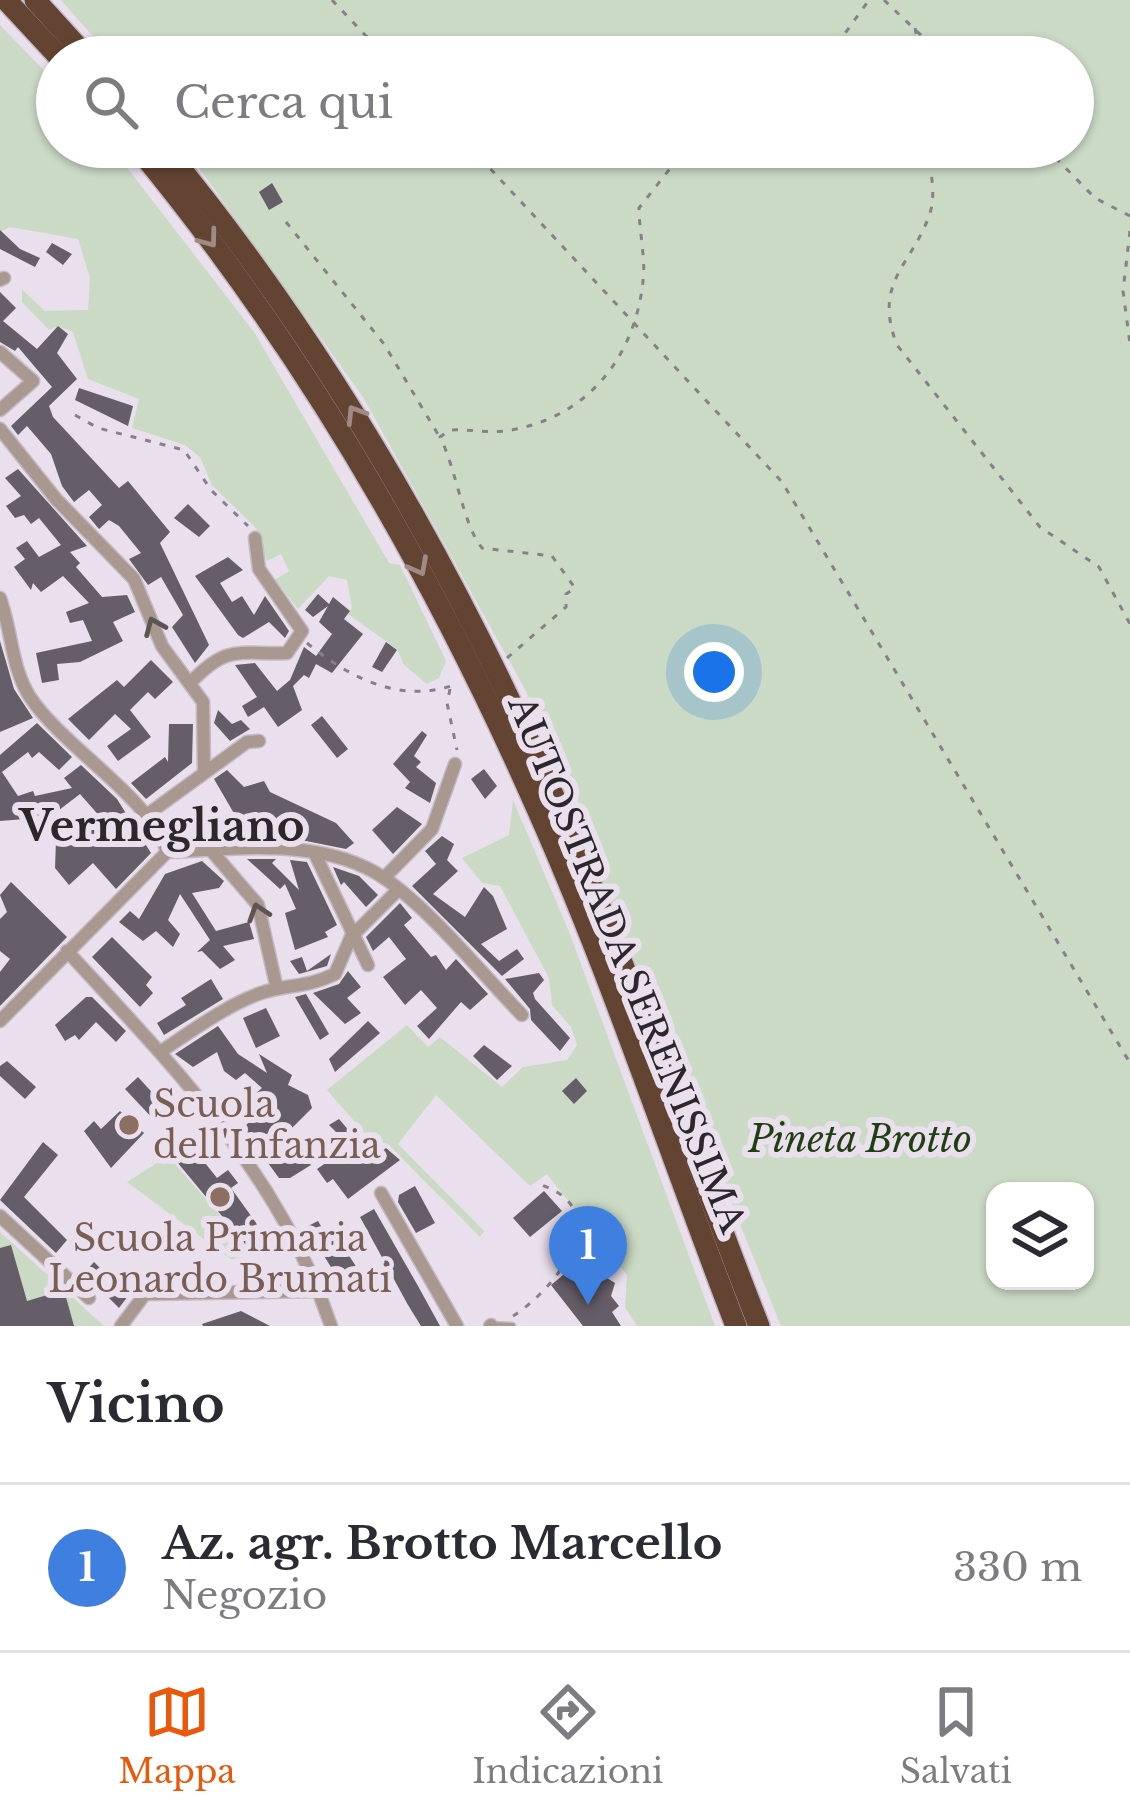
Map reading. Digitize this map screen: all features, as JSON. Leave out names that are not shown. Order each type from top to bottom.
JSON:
[{"type":"highway","points":[[6,0],[39,36]]},
{"type":"highway","points":[[35,0],[68,36]]},
{"type":"highway","name":"AUTOSTRADA SERENISSIMA","points":[[152,168],[315,389],[447,620],[531,794],[736,1326]]},
{"type":"highway","name":"AUTOSTRADA SERENISSIMA","points":[[179,168],[333,378],[464,609],[573,844],[759,1326]]},
{"type":"street","points":[[0,352],[33,381],[0,410]]},
{"type":"street","points":[[0,429],[134,579],[162,646],[202,701],[204,770]]},
{"type":"street","points":[[191,682],[208,664],[232,651],[287,653],[301,638],[302,631],[259,569],[255,538]]},
{"type":"street","points":[[0,598],[16,666],[31,698],[144,817],[167,852]]},
{"type":"street","points":[[144,817],[204,770],[247,742],[259,741]]},
{"type":"street","points":[[384,878],[432,829],[454,764]]},
{"type":"street","points":[[205,849],[258,905],[277,989]]},
{"type":"street","points":[[167,852],[314,852],[384,878],[522,1015]]},
{"type":"street","points":[[0,1021],[167,852]]},
{"type":"street","points":[[314,852],[368,965]]},
{"type":"street","points":[[160,1052],[242,1001],[277,989],[305,989],[335,974],[351,937],[398,890]]},
{"type":"street","points":[[67,951],[252,1162],[320,1291],[331,1326]]},
{"type":"street","points":[[381,1193],[457,1326]]},
{"type":"street","points":[[0,1216],[89,1298]]},
{"type":"street","points":[[121,1326],[145,1294],[320,1291]]},
{"type":"lane","points":[[494,1325],[512,1326]]},
{"type":"path","points":[[332,0],[366,36]]},
{"type":"path","points":[[843,36],[869,0]]},
{"type":"path","points":[[884,0],[924,36]]},
{"type":"path","points":[[915,26],[917,36]]},
{"type":"path","points":[[489,168],[782,482],[1130,1063]]},
{"type":"path","points":[[440,437],[450,430],[532,425],[587,398],[622,356],[644,281],[639,208],[670,168]]},
{"type":"path","points":[[931,168],[930,215],[893,279],[890,328],[897,345],[1040,527],[1099,567],[1130,624]]},
{"type":"path","points":[[1066,168],[1095,198],[1130,216]]},
{"type":"path","points":[[286,222],[384,344],[440,437],[454,464],[472,536],[482,548],[552,556],[575,588],[566,594],[566,607],[505,659]]},
{"type":"path","points":[[1130,231],[1123,291],[1130,344]]},
{"type":"path","points":[[75,416],[98,428],[184,450],[211,490],[255,538]]},
{"type":"path","points":[[301,638],[349,677],[421,692],[452,686],[454,764]]},
{"type":"path","points":[[494,1325],[538,1301],[576,1248],[578,1227],[568,1206],[557,1189],[538,1184]]},
{"type":"green space","name":"Pineta Brotto","points":[[61,0],[1130,0],[1130,1326],[781,1326],[526,691],[363,397],[199,168],[1094,168],[1094,36],[93,36]]},
{"type":"green space","points":[[0,25],[36,62],[36,168],[127,168],[254,332],[389,563],[400,565],[446,661],[439,678],[427,684],[404,665],[397,649],[348,614],[352,608],[347,580],[329,576],[298,609],[275,580],[289,571],[281,554],[267,561],[256,528],[212,485],[200,457],[185,445],[132,428],[139,399],[88,379],[73,332],[58,326],[49,330],[22,302],[22,290],[45,311],[88,310],[90,278],[78,239],[10,227],[0,232]]},
{"type":"green space","points":[[513,800],[569,932],[715,1326],[637,1326],[625,1307],[627,1275],[547,1174],[530,1186],[436,1095],[398,1144],[484,1231],[480,1237],[388,1144],[371,1140],[327,1090],[407,1025],[428,1047],[440,1037],[502,1087],[523,1067],[567,1060],[577,1045],[571,1027],[552,1005],[549,978],[500,886],[482,883],[462,858],[509,835]]},
{"type":"green space","points":[[168,1156],[251,1251],[232,1260],[127,1182]]},
{"type":"green space","points":[[0,1232],[104,1326],[0,1326]]},
{"type":"building","points":[[272,183],[283,202],[269,210],[259,192]]},
{"type":"building","points":[[0,230],[20,249],[40,258],[35,267],[0,249]]},
{"type":"building","points":[[52,243],[72,254],[63,265],[46,252]]},
{"type":"building","points":[[0,292],[16,308],[3,321],[37,349],[58,326],[68,334],[57,353],[77,379],[49,406],[53,417],[119,488],[128,481],[170,532],[160,543],[209,645],[195,663],[172,627],[183,615],[161,577],[148,585],[129,559],[141,553],[119,526],[109,520],[99,529],[89,517],[102,505],[89,490],[74,502],[62,486],[51,454],[27,426],[18,435],[11,426],[52,387],[18,347],[15,351],[0,342]]},
{"type":"building","points":[[79,388],[133,406],[128,426],[75,400]]},
{"type":"building","points":[[18,469],[87,546],[70,552],[80,563],[76,567],[102,597],[127,595],[135,612],[113,622],[123,641],[80,662],[57,664],[59,680],[42,683],[36,653],[92,641],[83,620],[70,623],[66,612],[89,603],[63,576],[41,592],[33,583],[31,590],[14,567],[25,559],[16,548],[27,541],[39,557],[61,545],[39,518],[31,524],[24,515],[15,518],[6,506],[21,496],[5,478]]},
{"type":"building","points":[[188,504],[210,526],[199,537],[174,518]]},
{"type":"building","points":[[228,557],[243,570],[220,583],[232,602],[242,596],[254,615],[265,596],[289,631],[285,638],[269,622],[243,638],[238,635],[195,576]]},
{"type":"building","points":[[318,594],[329,604],[333,597],[350,611],[344,619],[363,634],[332,673],[316,664],[309,678],[304,675],[293,686],[302,710],[278,727],[264,707],[248,717],[242,706],[257,697],[235,665],[255,663],[277,691],[290,680],[304,647],[316,656],[332,634],[319,622],[328,606],[313,617],[305,610]]},
{"type":"building","points":[[0,641],[14,689],[33,718],[0,732]]},
{"type":"building","points":[[386,642],[397,650],[382,672],[372,667]]},
{"type":"building","points":[[151,660],[173,682],[155,699],[148,692],[130,710],[151,737],[118,761],[107,746],[131,729],[115,714],[89,740],[68,719],[117,680],[124,687]]},
{"type":"building","points":[[218,710],[232,724],[241,720],[250,729],[230,741],[214,723]]},
{"type":"building","points":[[322,716],[348,749],[337,758],[311,725]]},
{"type":"building","points":[[37,723],[72,757],[59,770],[39,752],[32,758],[28,752],[2,772],[18,796],[33,791],[35,796],[72,788],[64,778],[81,765],[117,799],[151,853],[116,889],[93,863],[69,885],[55,868],[56,840],[70,839],[68,826],[102,819],[80,794],[50,817],[0,821],[0,755]]},
{"type":"building","points":[[169,724],[193,724],[192,763],[146,799],[131,783],[165,757],[168,762]]},
{"type":"building","points":[[422,731],[427,735],[414,756],[421,762],[416,767],[436,783],[430,803],[405,788],[410,782],[393,764]]},
{"type":"building","points":[[484,769],[497,786],[485,799],[471,779]]},
{"type":"building","points":[[227,770],[244,787],[264,781],[270,792],[336,823],[354,843],[346,849],[296,839],[287,824],[264,838],[246,838],[246,817],[239,822],[214,779]]},
{"type":"building","points":[[397,807],[422,824],[393,854],[372,830]]},
{"type":"building","points":[[442,836],[454,844],[447,860],[458,871],[433,894],[465,917],[484,887],[493,896],[507,929],[481,944],[499,961],[517,949],[524,959],[502,976],[412,886],[436,864],[425,851]]},
{"type":"building","points":[[247,859],[276,859],[272,863],[299,890],[290,860],[307,862],[337,925],[325,932],[328,937],[295,950],[285,913],[296,909],[285,884],[280,889]]},
{"type":"building","points":[[202,861],[224,881],[219,888],[192,893],[216,931],[249,922],[254,939],[223,946],[235,960],[220,969],[202,951],[197,952],[210,940],[180,894],[168,920],[180,934],[173,947],[156,931],[143,941],[119,922],[130,911],[139,919],[165,874]]},
{"type":"building","points":[[333,867],[359,876],[378,895],[366,907],[344,882],[341,885]]},
{"type":"building","points":[[11,882],[67,937],[0,1006],[0,972],[10,959],[0,951],[0,919],[7,912],[0,895]]},
{"type":"building","points":[[400,903],[412,918],[404,925],[431,957],[436,955],[446,970],[456,959],[488,994],[470,1010],[461,1002],[429,1039],[417,1026],[437,1008],[421,990],[405,1005],[383,977],[406,959],[389,937],[373,951],[366,937]]},
{"type":"building","points":[[112,937],[152,977],[146,985],[153,993],[140,1007],[92,957]]},
{"type":"building","points":[[331,954],[327,966],[299,974],[290,961],[302,957],[307,971]]},
{"type":"building","points":[[348,971],[361,987],[347,998],[361,1013],[345,1024],[313,993],[339,984]]},
{"type":"building","points":[[539,973],[544,980],[533,993],[535,999],[570,1038],[560,1051],[531,1020],[530,1009],[505,979]]},
{"type":"building","points":[[211,979],[223,999],[164,1035],[157,1023],[186,1005],[181,998]]},
{"type":"building","points":[[306,994],[329,1034],[320,1040],[295,997]]},
{"type":"building","points":[[86,997],[92,997],[126,1031],[116,1042],[96,1022],[79,1040],[75,1035],[65,1041],[55,1025]]},
{"type":"building","points":[[266,1008],[280,1036],[256,1048],[243,1018]]},
{"type":"building","points":[[368,1021],[380,1033],[335,1072],[329,1059]]},
{"type":"building","points":[[218,1026],[238,1054],[267,1073],[259,1054],[292,1075],[288,1085],[308,1095],[312,1108],[287,1133],[311,1165],[290,1178],[279,1178],[243,1129],[263,1105],[253,1096],[262,1088],[245,1073],[236,1080],[224,1071],[217,1052],[193,1067],[175,1054]]},
{"type":"building","points":[[484,1045],[512,1066],[497,1080],[473,1056]]},
{"type":"building","points":[[7,1061],[36,1087],[25,1099],[0,1076],[0,1066]]},
{"type":"building","points":[[138,1077],[169,1111],[156,1122],[125,1089]]},
{"type":"building","points":[[576,1078],[587,1091],[574,1104],[562,1091]]},
{"type":"building","points":[[120,1111],[144,1133],[111,1168],[84,1131],[94,1121],[101,1129]]},
{"type":"building","points":[[339,1119],[373,1159],[386,1148],[400,1160],[348,1199],[333,1179],[327,1183],[317,1169],[346,1149],[348,1144],[329,1125]]},
{"type":"building","name":"Scuola Primaria Leonardo Brumati","points":[[178,1139],[186,1139],[217,1178],[228,1170],[238,1183],[231,1188],[264,1234],[251,1251],[172,1156],[169,1149]]},
{"type":"building","points":[[43,1142],[58,1155],[24,1197],[67,1240],[56,1253],[0,1200]]},
{"type":"building","points":[[415,1186],[435,1223],[416,1233],[398,1202],[399,1195]]},
{"type":"building","points":[[544,1191],[562,1211],[530,1237],[513,1218]]},
{"type":"building","points":[[374,1209],[440,1326],[421,1326],[408,1305],[360,1217]]},
{"type":"building","points":[[318,1221],[328,1238],[335,1234],[368,1285],[349,1296],[306,1227]]},
{"type":"building","points":[[11,1245],[27,1301],[64,1290],[74,1326],[0,1326],[0,1248]]},
{"type":"building","points":[[597,1247],[616,1270],[607,1278],[615,1283],[611,1296],[619,1306],[612,1312],[621,1326],[583,1326],[551,1285]]},
{"type":"building","points":[[94,1262],[128,1296],[119,1308],[84,1273]]},
{"type":"building","points":[[241,1311],[270,1326],[202,1324]]},
{"type":"place","name":"Scuola dell'Infanzia","points":[[129,1125]]},
{"type":"place","name":"Scuola Primaria Leonardo Brumati","points":[[220,1197]]},
{"type":"place","name":"Az. agr. Brotto Marcello","points":[[588,1305]]},
{"type":"district","name":"Vermegliano","points":[[162,826]]}]
